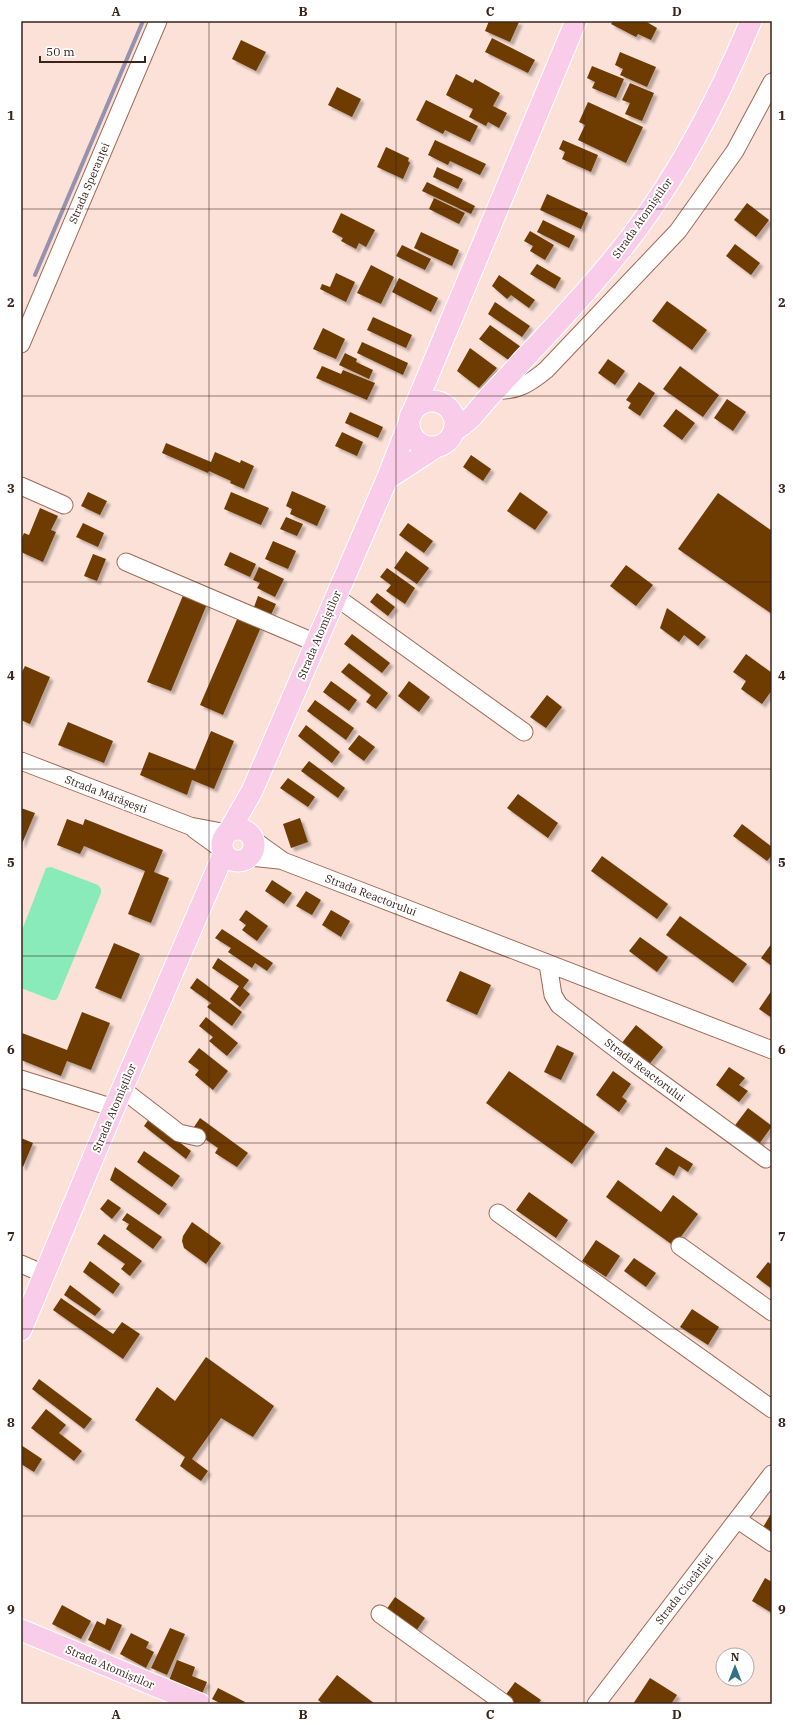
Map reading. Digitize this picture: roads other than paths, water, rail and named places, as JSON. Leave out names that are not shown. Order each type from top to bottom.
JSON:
[{"type":"main road","name":"Strada Atomiștilor","points":[[21,1330],[122,1089],[210,886],[237,845],[252,791],[387,479],[429,372],[576,21]]},
{"type":"main road","name":"Strada Atomiștilor","points":[[448,415],[471,419],[490,396],[582,296],[625,244],[679,164],[706,116],[736,56],[750,21]]},
{"type":"main road","points":[[387,479],[450,439],[448,415],[429,372]]},
{"type":"main road","points":[[436,447],[428,447],[420,444],[413,438],[410,431],[411,416],[421,404],[429,401],[448,415]]},
{"type":"main road","name":"Strada Atomiștilor","points":[[21,1630],[200,1704]]},
{"type":"street","name":"Strada Speranței","points":[[21,344],[158,21]]},
{"type":"street","points":[[490,396],[526,386],[558,360],[678,231],[768,103],[772,82]]},
{"type":"street","points":[[21,486],[64,505]]},
{"type":"street","points":[[126,562],[316,643]]},
{"type":"street","points":[[336,597],[524,732]]},
{"type":"street","name":"Strada Mărășești","points":[[21,761],[237,845]]},
{"type":"street","name":"Strada Reactorului","points":[[237,845],[283,861],[772,1050]]},
{"type":"street","name":"Strada Reactorului","points":[[548,964],[552,995],[559,1005],[637,1065],[766,1159]]},
{"type":"street","points":[[21,1079],[114,1108]]},
{"type":"street","points":[[122,1089],[179,1133],[197,1137]]},
{"type":"street","points":[[498,1213],[772,1409]]},
{"type":"street","points":[[680,1246],[772,1312]]},
{"type":"street","points":[[21,1264],[44,1274]]},
{"type":"street","name":"Strada Ciocârliei","points":[[596,1704],[772,1474]]},
{"type":"street","points":[[738,1520],[772,1543]]},
{"type":"street","points":[[380,1614],[505,1704]]},
{"type":"waterway","points":[[35,275],[143,21]]}]
